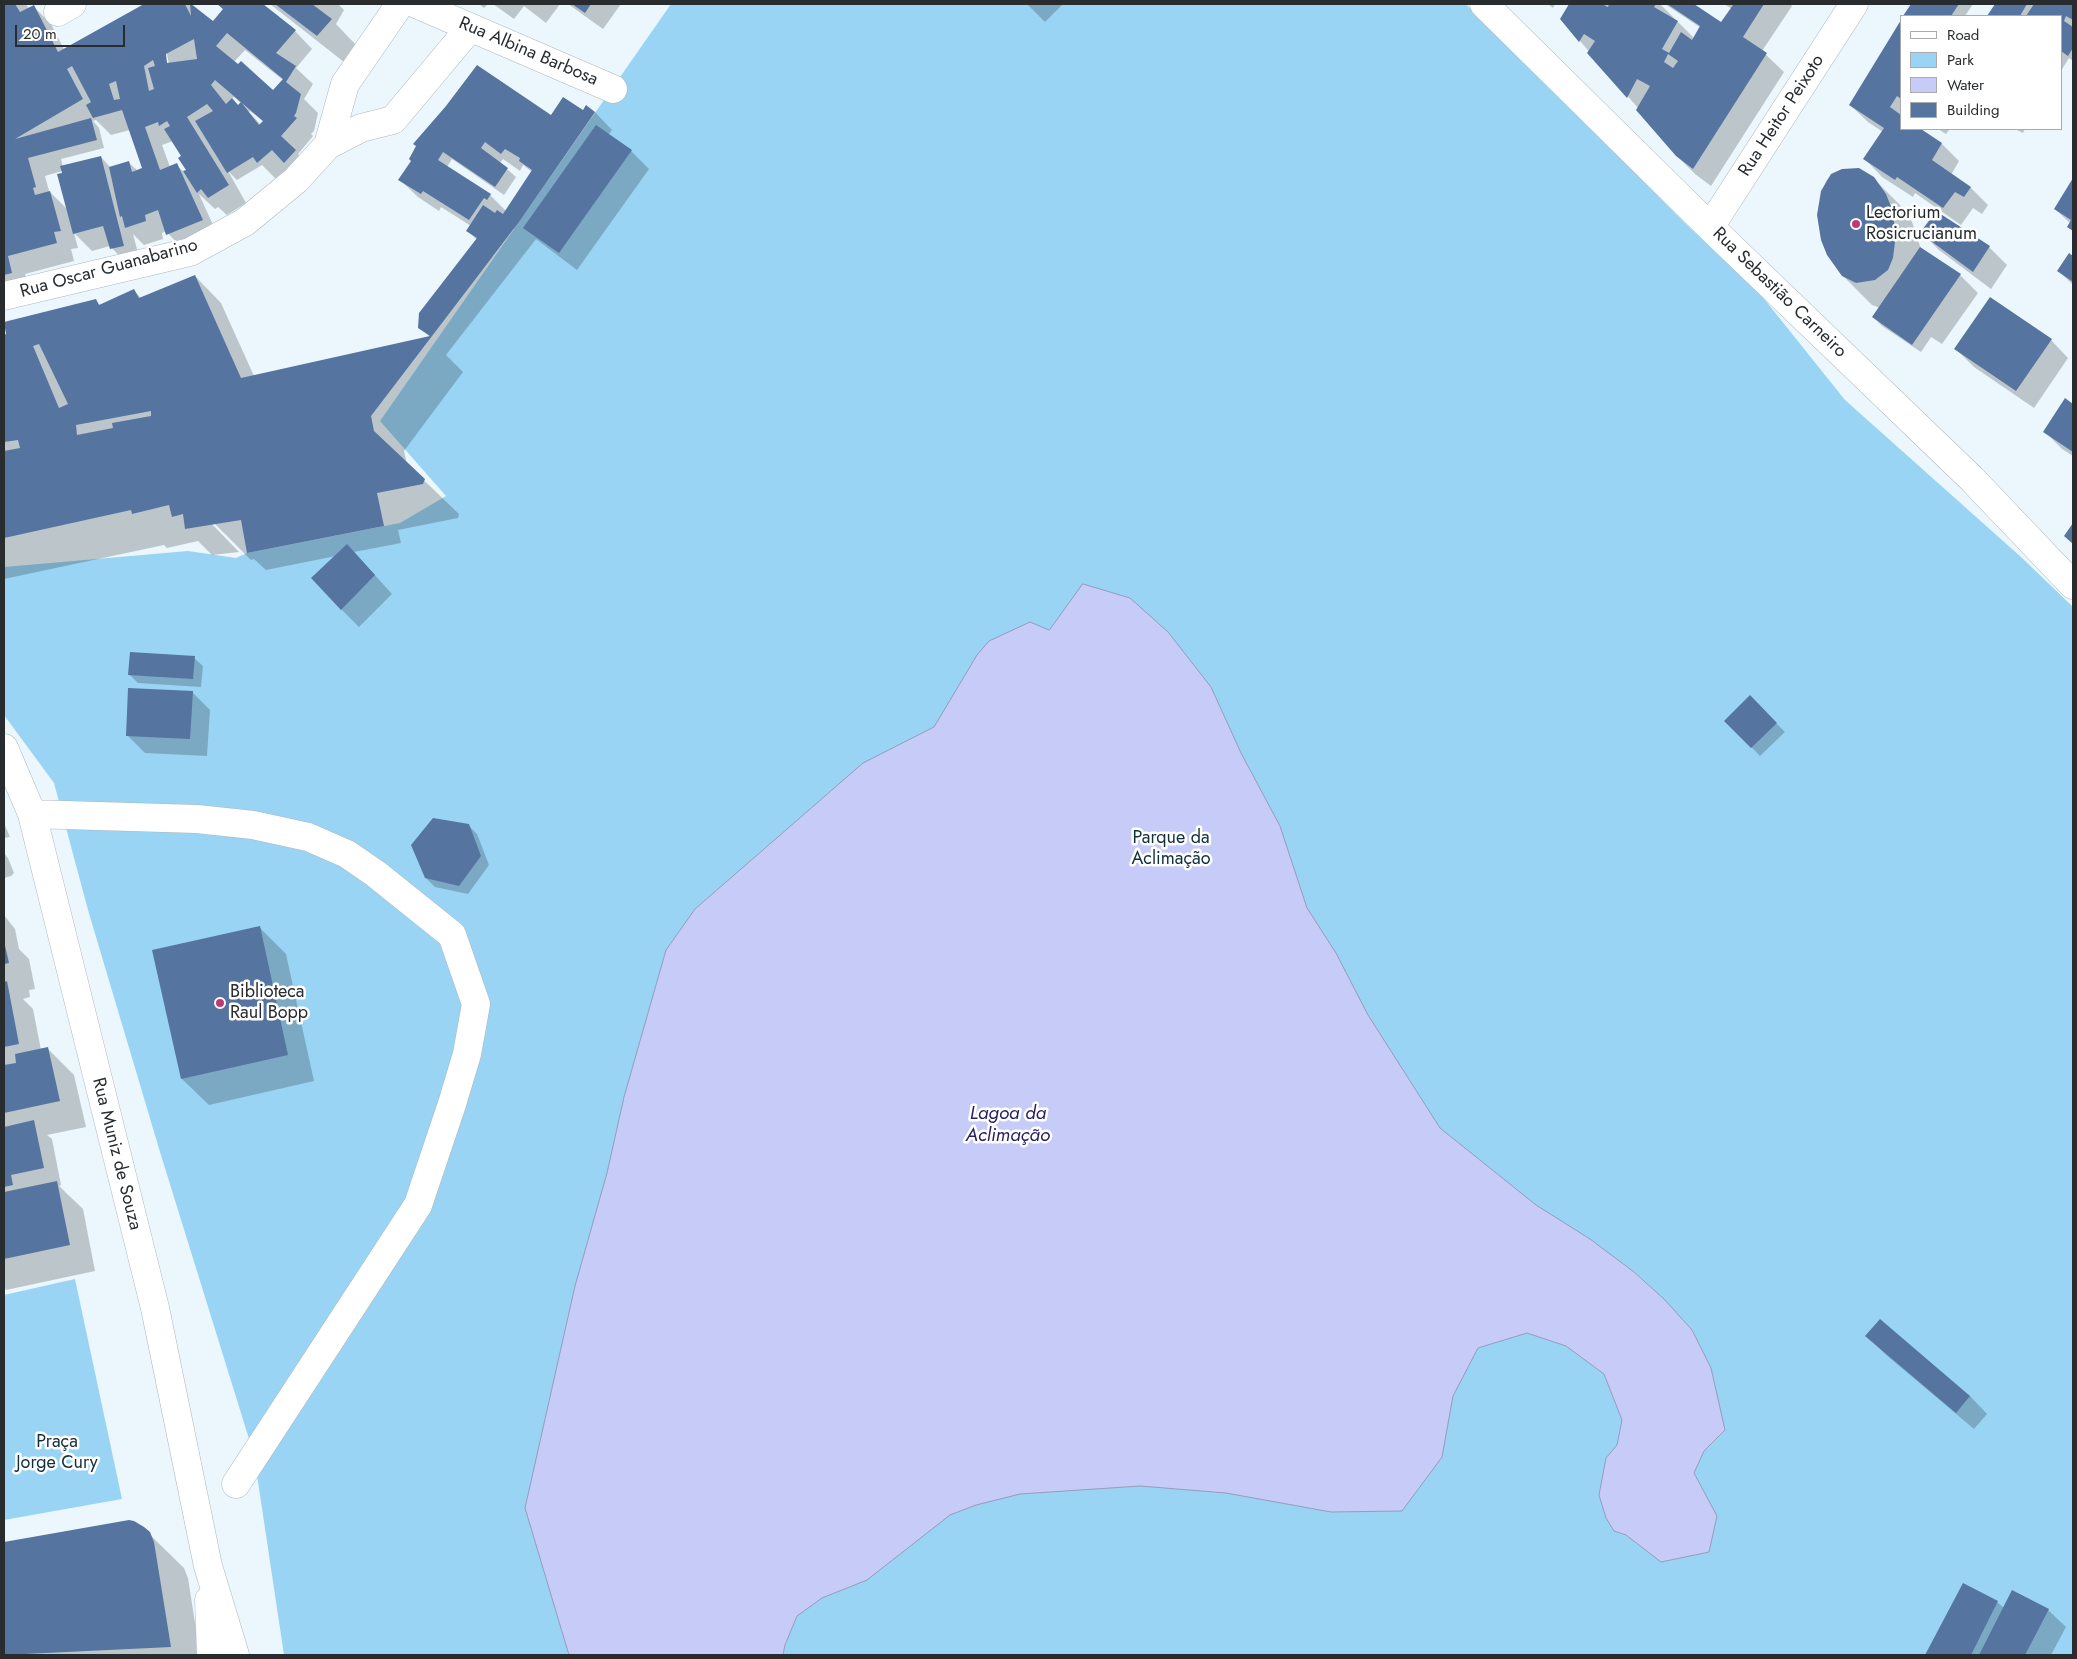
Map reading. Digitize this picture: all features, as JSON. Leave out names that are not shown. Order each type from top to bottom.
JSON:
[{"type":"street","name":"Rua Oscar Guanabarino","points":[[328,145],[345,84],[400,4]]},
{"type":"street","name":"Rua Albina Barbosa","points":[[416,4],[613,89]]},
{"type":"street","name":"Rua Sebastião Carneiro","points":[[1484,4],[1710,227],[1972,479],[2073,584]]},
{"type":"street","name":"Rua Heitor Peixoto","points":[[1710,227],[1854,4]]},
{"type":"street","name":"Rua Oscar Guanabarino","points":[[4,296],[190,252],[245,222],[296,180],[328,145],[361,128],[393,120],[470,28]]},
{"type":"street","name":"Rua Muniz de Souza","points":[[4,748],[32,814],[154,1308],[208,1566],[235,1655]]},
{"type":"street","points":[[32,814],[197,819],[253,825],[308,837],[347,854],[369,869],[452,935],[476,1004],[467,1054],[418,1205],[236,1484]]},
{"type":"street","name":"Rua Muniz de Souza","points":[[208,1566],[211,1655]]},
{"type":"green space","name":"Parque da Aclimação","points":[[671,4],[1466,4],[1688,226],[1761,295],[1845,400],[2021,557],[2073,607],[2073,1655],[284,1655],[254,1455],[160,1152],[88,910],[54,783],[4,715],[4,567],[188,551],[236,558],[247,553],[400,523],[446,496],[380,421]]},
{"type":"green space","name":"Praça Jorge Cury","points":[[75,1279],[122,1499],[4,1520],[4,1295]]},
{"type":"water","name":"Lagoa da Aclimação","points":[[1083,584],[1130,598],[1168,632],[1211,687],[1241,753],[1280,826],[1307,908],[1336,953],[1368,1015],[1440,1128],[1536,1205],[1590,1239],[1634,1272],[1664,1299],[1692,1330],[1711,1368],[1725,1430],[1704,1451],[1694,1473],[1717,1516],[1709,1552],[1661,1562],[1626,1535],[1614,1531],[1606,1518],[1599,1495],[1606,1458],[1617,1445],[1622,1420],[1604,1374],[1566,1346],[1527,1333],[1478,1348],[1453,1396],[1442,1457],[1402,1511],[1331,1512],[1226,1493],[1140,1486],[1020,1494],[976,1505],[950,1515],[867,1580],[822,1598],[797,1616],[783,1655],[569,1655],[525,1508],[575,1286],[607,1173],[624,1097],[666,950],[695,909],[863,763],[934,727],[977,655],[989,641],[1030,622],[1049,630]]},
{"type":"building","points":[[4,4],[15,4],[20,12],[34,5],[58,52],[144,4],[185,4],[191,16],[191,4],[213,21],[223,9],[217,4],[263,4],[296,30],[276,53],[296,66],[286,82],[301,94],[294,116],[297,118],[281,136],[296,150],[284,163],[272,150],[257,163],[253,157],[227,173],[195,121],[213,111],[207,104],[187,117],[229,185],[208,198],[201,189],[197,193],[183,171],[186,170],[178,158],[181,156],[164,129],[170,126],[167,121],[159,126],[158,122],[145,127],[160,170],[177,163],[203,220],[166,235],[158,210],[145,215],[146,221],[125,228],[122,216],[120,217],[109,167],[129,161],[132,172],[142,168],[122,110],[93,118],[86,105],[91,102],[72,66],[67,69],[83,99],[15,139],[91,118],[97,140],[28,158],[36,187],[33,188],[35,195],[50,191],[61,231],[54,232],[57,243],[8,256],[12,273],[4,275]],"holes":[[[227,33],[283,79],[273,90],[241,61],[238,64],[216,46]],[[194,39],[197,59],[167,63],[166,54]],[[153,60],[155,66],[148,68],[154,89],[149,91],[144,66]],[[215,80],[241,102],[238,105],[232,98],[226,104],[211,85]],[[116,81],[120,99],[114,100],[109,84]],[[241,103],[263,121],[259,125]]]},
{"type":"building","points":[[275,4],[312,4],[332,19],[317,36]]},
{"type":"building","points":[[572,4],[591,4],[585,13]]},
{"type":"building","points":[[1569,4],[1602,4],[1608,7],[1609,4],[1656,4],[1654,7],[1678,21],[1662,49],[1669,53],[1681,32],[1692,40],[1700,26],[1667,4],[1694,4],[1721,22],[1733,5],[1731,4],[1764,4],[1743,37],[1767,53],[1693,169],[1676,156],[1636,110],[1650,86],[1637,79],[1627,98],[1587,53],[1595,41],[1584,34],[1579,42],[1560,19]],"holes":[[[1668,54],[1678,61],[1673,68],[1664,62]]]},
{"type":"building","points":[[1911,4],[1959,4],[1952,15],[1904,15]]},
{"type":"building","points":[[1995,4],[2027,4],[2021,15],[1988,15]]},
{"type":"building","points":[[2034,4],[2073,4],[2073,20],[2066,16],[2064,21],[2073,27],[2073,48],[2068,56],[2062,52],[2062,15],[2027,15]]},
{"type":"building","points":[[1900,22],[1900,98],[1897,96],[1890,107],[1900,114],[1900,130],[1922,130],[1942,143],[1932,160],[1971,187],[1964,197],[1955,192],[1943,208],[1897,177],[1895,180],[1863,159],[1884,128],[1849,105]]},
{"type":"building","points":[[477,65],[551,115],[563,97],[583,110],[586,105],[595,112],[519,222],[371,416],[374,431],[425,479],[423,484],[377,493],[384,526],[247,553],[241,520],[185,529],[183,514],[172,517],[169,505],[132,514],[131,510],[4,538],[4,451],[20,448],[18,440],[4,442],[4,335],[6,334],[4,322],[96,299],[99,305],[134,289],[139,298],[195,275],[241,378],[430,336],[418,328],[419,313],[477,238],[466,231],[483,205],[495,213],[497,210],[503,214],[532,170],[519,161],[520,158],[505,149],[501,154],[485,142],[481,148],[508,168],[495,187],[443,152],[438,160],[491,194],[487,200],[484,198],[469,220],[423,191],[421,194],[398,180],[411,161],[409,159],[416,146],[413,144],[446,106]],"holes":[[[39,344],[68,404],[59,408],[33,346]],[[151,411],[151,416],[112,423],[113,428],[77,435],[76,425]]]},
{"type":"building","points":[[596,125],[632,150],[559,253],[523,228]]},
{"type":"building","points":[[101,156],[124,246],[110,249],[103,226],[73,234],[57,174],[62,173],[60,166]]},
{"type":"building","name":"Lectorium Rosicrucianum","points":[[1859,168],[1874,177],[1886,194],[1892,209],[1896,234],[1893,258],[1888,270],[1875,280],[1856,283],[1842,276],[1827,255],[1821,240],[1817,215],[1821,191],[1831,174],[1842,169]]},
{"type":"building","points":[[2073,178],[2073,231],[2067,227],[2071,220],[2054,209]]},
{"type":"building","points":[[1936,211],[1990,246],[1973,272],[1920,233]]},
{"type":"building","points":[[1920,247],[1961,274],[1912,345],[1872,317]]},
{"type":"building","points":[[2069,253],[2073,256],[2073,282],[2057,271]]},
{"type":"building","points":[[1990,297],[2052,339],[2016,391],[1954,349]]},
{"type":"building","points":[[2065,398],[2073,404],[2073,452],[2043,432]]},
{"type":"building","points":[[2073,523],[2073,544],[2064,536]]},
{"type":"building","points":[[347,544],[375,575],[341,610],[311,578]]},
{"type":"building","points":[[130,652],[195,656],[193,679],[128,675]]},
{"type":"building","points":[[128,688],[193,691],[190,739],[126,736]]},
{"type":"building","points":[[1750,695],[1777,723],[1751,748],[1724,721]]},
{"type":"building","points":[[433,818],[469,824],[481,856],[459,886],[425,878],[411,845]]},
{"type":"building","name":"Biblioteca Raul Bopp","points":[[260,926],[288,1055],[181,1079],[152,950]]},
{"type":"building","points":[[4,941],[9,963],[4,964]]},
{"type":"building","points":[[7,981],[19,1044],[4,1047],[4,982]]},
{"type":"building","points":[[48,1047],[60,1101],[4,1113],[4,1065],[16,1063],[15,1054]]},
{"type":"building","points":[[34,1120],[44,1168],[11,1175],[13,1185],[4,1187],[4,1127]]},
{"type":"building","points":[[57,1181],[70,1245],[4,1259],[4,1192]]},
{"type":"building","points":[[1880,1319],[1970,1396],[1956,1413],[1865,1336]]},
{"type":"building","points":[[129,1520],[134,1521],[150,1532],[154,1542],[171,1647],[4,1655],[4,1542]]},
{"type":"building","points":[[1963,1583],[1998,1601],[1971,1655],[1925,1655]]},
{"type":"building","points":[[2012,1590],[2049,1609],[2025,1655],[1979,1655]]},
{"type":"place","name":"Lectorium Rosicrucianum","points":[[1856,224]]},
{"type":"place","name":"Biblioteca Raul Bopp","points":[[220,1003]]}]
